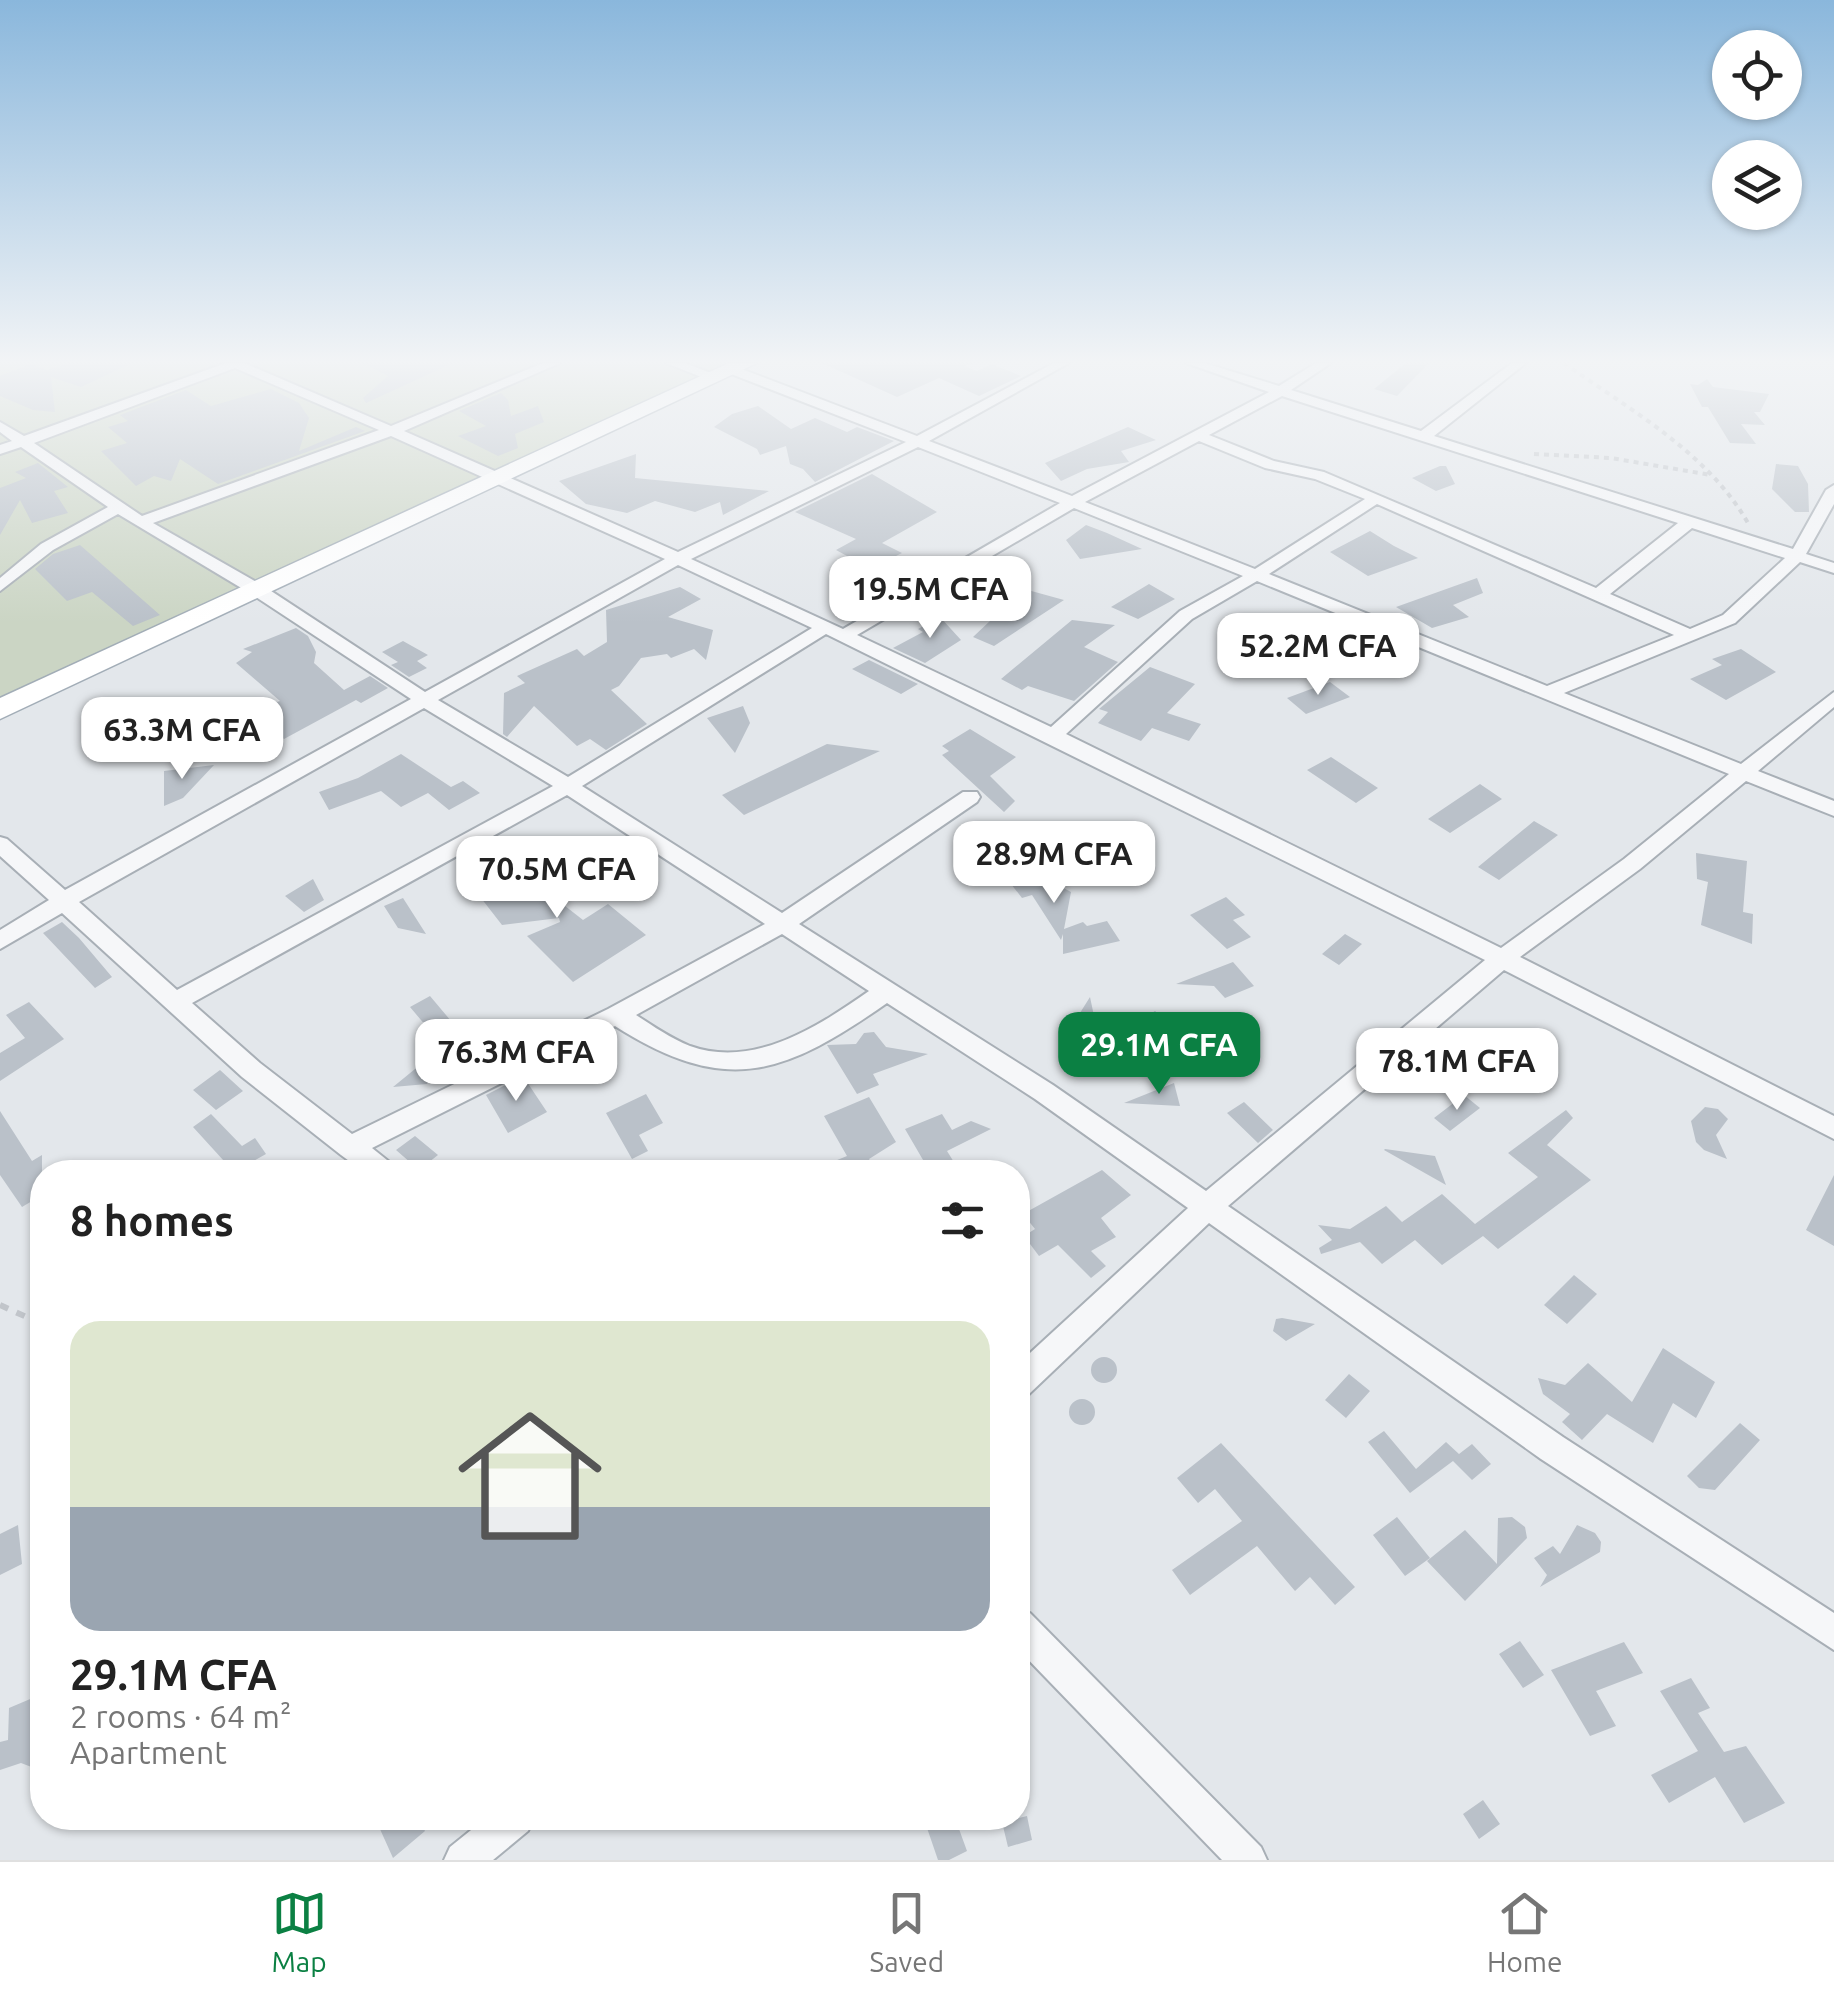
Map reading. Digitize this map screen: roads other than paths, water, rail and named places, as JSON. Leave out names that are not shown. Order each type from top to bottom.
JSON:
[{"type":"main road","points":[[0,710],[562,450]]},
{"type":"street","points":[[19,450],[259,591],[886,991],[1209,1205],[1552,1448],[1834,1633]]},
{"type":"street","points":[[140,522],[338,450]]},
{"type":"street","points":[[434,450],[681,557],[1504,958],[1834,1128]]},
{"type":"street","points":[[0,941],[64,901],[681,557],[901,450]]},
{"type":"street","points":[[933,450],[1834,808]]},
{"type":"street","points":[[175,1002],[568,786],[832,632],[1168,450]]},
{"type":"street","points":[[1233,450],[1270,466],[1319,475],[1376,498],[1689,636]]},
{"type":"street","points":[[1471,450],[1834,568]]},
{"type":"street","points":[[1547,693],[1729,619],[1797,556],[1834,490]]},
{"type":"street","points":[[1051,738],[1186,616],[1255,577],[1376,498]]},
{"type":"street","points":[[0,586],[46,547],[119,507]]},
{"type":"street","points":[[1598,595],[1688,522]]},
{"type":"street","points":[[1030,1373],[1209,1205],[1504,958],[1632,864],[1834,698]]},
{"type":"street","points":[[350,1147],[616,1014],[781,925],[970,797]]},
{"type":"street","points":[[0,844],[251,1070],[367,1160]]},
{"type":"street","points":[[616,1014],[697,1058],[743,1060],[799,1045],[838,1025],[886,991]]},
{"type":"street","points":[[1030,1636],[1248,1860]]},
{"type":"street","points":[[463,1860],[499,1830]]}]
